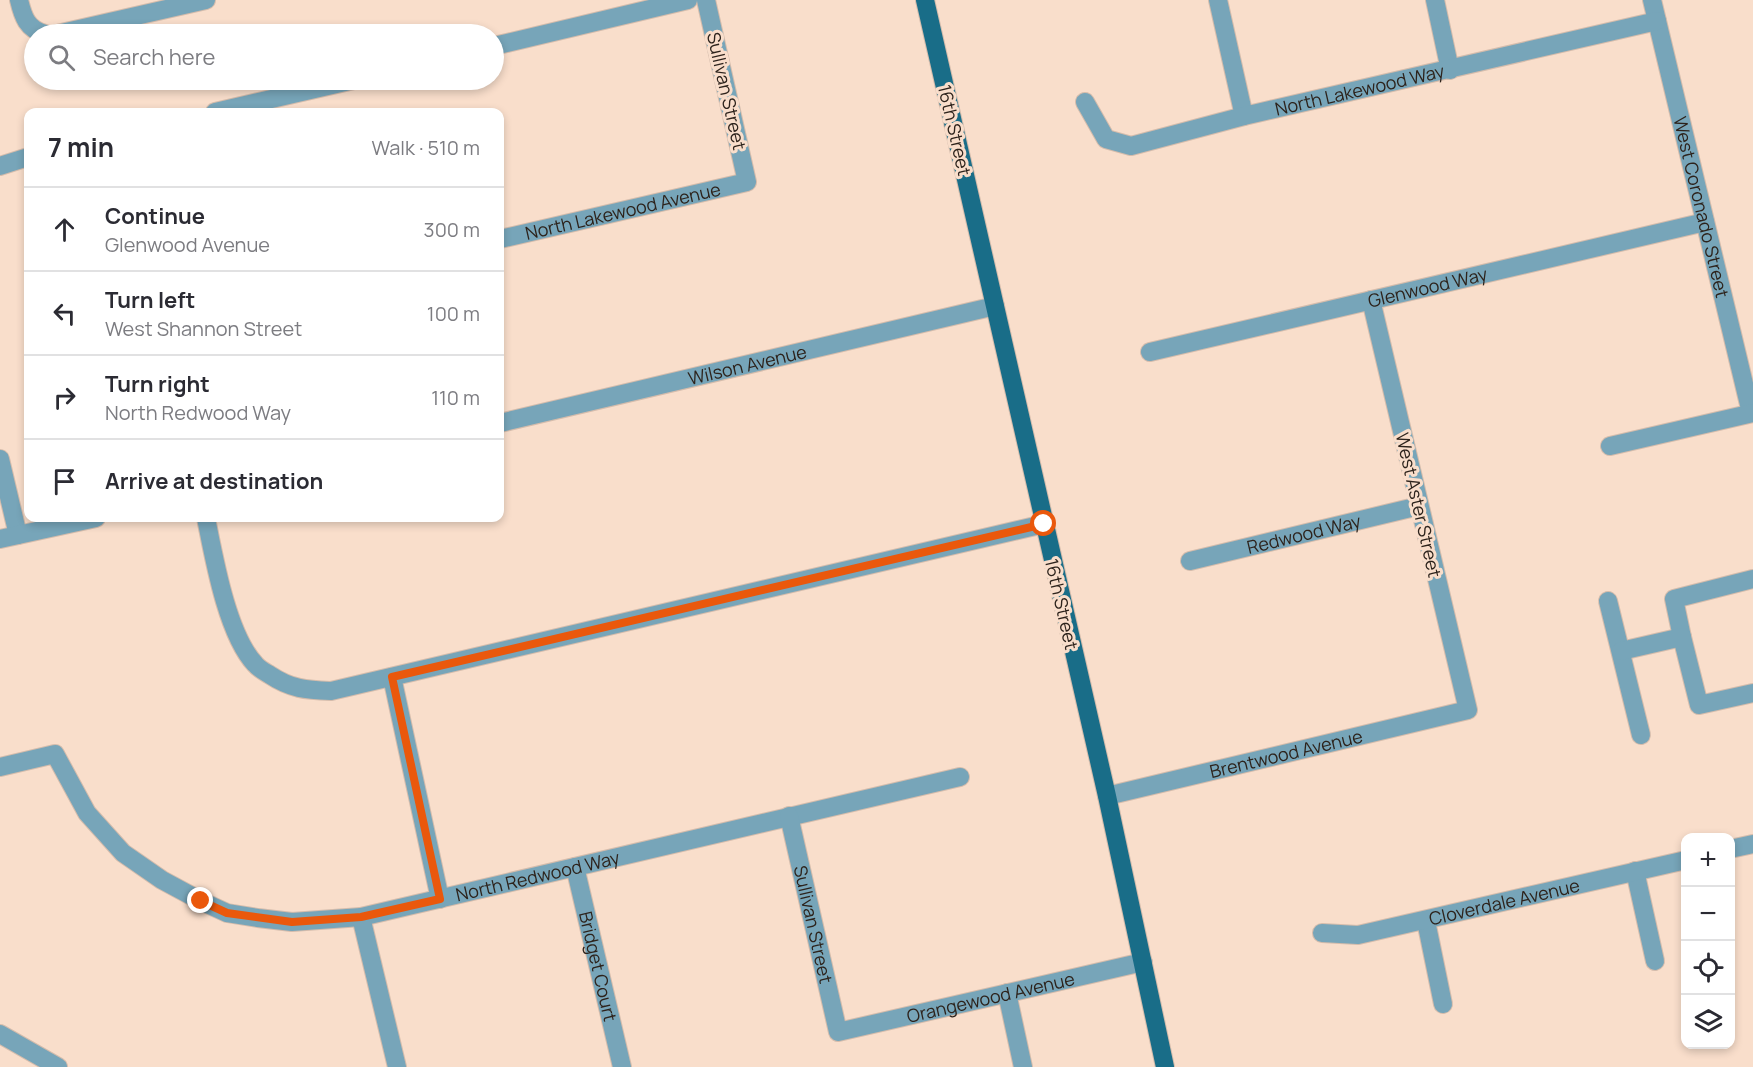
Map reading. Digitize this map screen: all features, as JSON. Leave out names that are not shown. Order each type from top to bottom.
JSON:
[{"type":"main road","name":"16th Street","points":[[926,0],[1107,796],[1165,1067]]},
{"type":"street","points":[[19,0],[27,24]]},
{"type":"street","points":[[101,24],[206,0]]},
{"type":"street","points":[[504,44],[688,0]]},
{"type":"street","name":"Sullivan Street","points":[[706,0],[747,182]]},
{"type":"street","points":[[1218,0],[1244,116]]},
{"type":"street","points":[[1435,0],[1450,70]]},
{"type":"street","name":"West Coronado Street","points":[[1652,0],[1752,413]]},
{"type":"street","name":"North Lakewood Way","points":[[1085,102],[1106,140],[1131,146],[1244,116],[1657,21]]},
{"type":"street","points":[[232,108],[311,90]]},
{"type":"street","points":[[0,166],[24,158]]},
{"type":"street","name":"North Lakewood Avenue","points":[[504,238],[747,182]]},
{"type":"street","name":"Glenwood Way","points":[[1150,352],[1705,222]]},
{"type":"street","name":"West Aster Street","points":[[1371,300],[1468,711]]},
{"type":"street","name":"Wilson Avenue","points":[[504,422],[995,306]]},
{"type":"street","points":[[1610,446],[1752,413]]},
{"type":"street","points":[[0,459],[18,535]]},
{"type":"street","name":"Redwood Way","points":[[1190,561],[1419,506]]},
{"type":"street","points":[[0,539],[78,522]]},
{"type":"street","points":[[207,522],[231,622],[255,665],[283,683],[304,690],[331,691],[1044,524]]},
{"type":"street","points":[[1753,579],[1674,599],[1699,705],[1753,693]]},
{"type":"street","points":[[1608,601],[1641,735]]},
{"type":"street","points":[[1621,651],[1682,636]]},
{"type":"street","points":[[392,677],[440,899]]},
{"type":"street","name":"Brentwood Avenue","points":[[1107,796],[1468,711]]},
{"type":"street","name":"North Redwood Way","points":[[0,767],[55,754],[87,813],[123,853],[162,880],[227,913],[292,922],[361,917],[960,777]]},
{"type":"street","name":"Sullivan Street","points":[[789,816],[838,1032]]},
{"type":"street","points":[[1735,848],[1753,844]]},
{"type":"street","name":"Cloverdale Avenue","points":[[1322,933],[1358,935],[1681,861]]},
{"type":"street","name":"Bridget Court","points":[[575,867],[622,1067]]},
{"type":"street","points":[[1635,872],[1655,961]]},
{"type":"street","points":[[361,917],[397,1067]]},
{"type":"street","points":[[1426,921],[1443,1004]]},
{"type":"street","name":"Orangewood Avenue","points":[[838,1032],[1143,962]]},
{"type":"street","points":[[1007,993],[1023,1067]]},
{"type":"street","points":[[0,1034],[58,1067]]},
{"type":"route","points":[[201,901],[227,913],[292,922],[361,917],[440,899],[392,677],[1044,524]]}]
